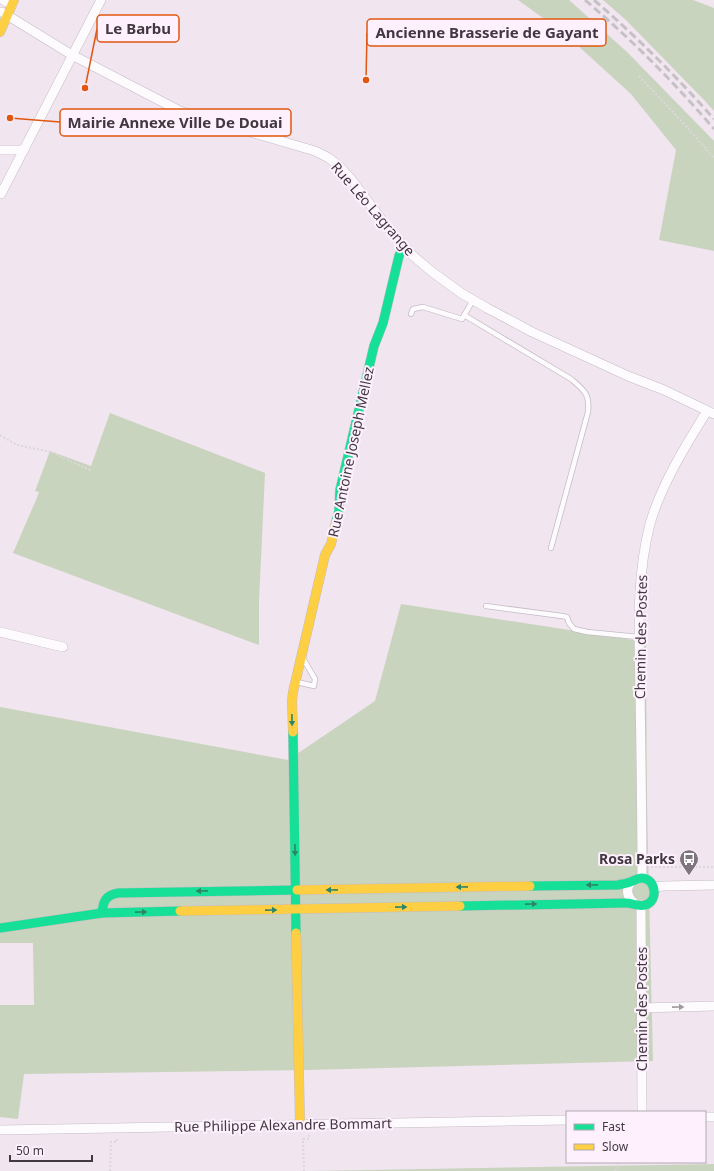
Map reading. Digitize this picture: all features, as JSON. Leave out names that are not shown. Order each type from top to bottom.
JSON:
[{"type":"street","points":[[1,194],[101,0]]},
{"type":"street","points":[[0,32],[8,1]]},
{"type":"street","points":[[0,28],[5,13]]},
{"type":"street","name":"Rue Léo Lagrange","points":[[5,13],[72,56],[180,111],[315,151],[329,158],[341,168],[403,246],[431,271],[473,300],[568,350],[664,390],[710,412]]},
{"type":"street","points":[[0,150],[24,150]]},
{"type":"street","name":"Rue Antoine Joseph Mellez","points":[[304,1124],[296,909],[292,701],[295,681],[325,555],[331,544],[339,511],[340,490],[374,346],[383,323],[399,256],[403,246]]},
{"type":"street","name":"Chemin des Postes","points":[[642,878],[639,637],[642,572],[645,550],[650,524],[658,502],[676,464],[710,412]]},
{"type":"street","points":[[0,632],[63,647]]},
{"type":"street","points":[[0,928],[102,913],[610,903],[647,904],[652,899],[654,887],[648,880],[642,878],[618,885],[119,892],[105,898],[102,913]]},
{"type":"street","points":[[631,882],[628,887],[627,894],[629,899],[637,904]]},
{"type":"street","points":[[654,887],[714,885]]},
{"type":"street","name":"Chemin des Postes","points":[[637,904],[642,1008],[642,1111]]},
{"type":"street","points":[[642,1008],[714,1006]]},
{"type":"street","name":"Rue Philippe Alexandre Bommart","points":[[0,1130],[566,1120]]},
{"type":"lane","points":[[411,314],[413,309],[423,307],[462,319],[473,300]]},
{"type":"lane","points":[[464,315],[571,379],[585,390],[589,404],[588,412],[550,548]]},
{"type":"lane","points":[[486,606],[567,617],[569,623],[574,629],[587,632],[639,637]]},
{"type":"lane","points":[[295,681],[314,686],[315,680],[301,656]]},
{"type":"path","points":[[639,76],[714,158]]},
{"type":"path","points":[[0,435],[17,445],[51,452],[92,471]]},
{"type":"path","points":[[304,1124],[309,1139],[303,1139],[304,1171]]},
{"type":"path","points":[[110,1171],[111,1142],[116,1142],[116,1128]]},
{"type":"green space","points":[[518,0],[569,0],[627,52],[714,141],[714,251],[659,240],[676,150],[631,94],[564,33]]},
{"type":"green space","points":[[603,0],[693,0],[714,8],[714,111],[626,20]]},
{"type":"green space","points":[[110,413],[265,473],[259,601],[259,645],[13,553],[39,492],[35,491],[50,451],[91,466]]},
{"type":"green space","points":[[401,604],[646,642],[647,805],[653,1061],[307,1070],[24,1074],[18,1119],[0,1117],[0,1005],[34,1005],[33,943],[0,943],[0,707],[288,760],[375,701]]},
{"type":"green space","points":[[714,1164],[714,1171],[309,1171],[657,1165]]},
{"type":"railway","points":[[585,0],[652,62],[714,129]]},
{"type":"railway","points":[[594,0],[626,28],[686,88],[714,119]]},
{"type":"traffic: fast","points":[[336,522],[339,511],[340,490],[374,346],[383,323],[399,256],[403,246]]},
{"type":"traffic: fast","points":[[293,732],[296,933]]},
{"type":"traffic: fast","points":[[460,906],[626,903],[645,905],[649,903],[654,895],[653,886],[647,879],[642,878],[618,885],[530,886]]},
{"type":"traffic: fast","points":[[102,913],[103,905],[106,899],[111,895],[118,893],[297,890]]},
{"type":"traffic: fast","points":[[0,928],[102,913],[180,911]]},
{"type":"traffic: slow","points":[[0,32],[14,0]]},
{"type":"traffic: slow","points":[[293,732],[293,692],[325,555],[331,544],[336,522]]},
{"type":"traffic: slow","points":[[297,890],[530,886]]},
{"type":"traffic: slow","points":[[180,911],[460,906]]},
{"type":"traffic: slow","points":[[296,933],[300,1124]]},
{"type":"place","name":"Ancienne Brasserie de Gayant","points":[[366,80]]},
{"type":"place","name":"Le Barbu","points":[[85,88]]},
{"type":"place","name":"Mairie Annexe Ville De Douai","points":[[10,118]]},
{"type":"place","name":"Rosa Parks","points":[[689,876]]}]
